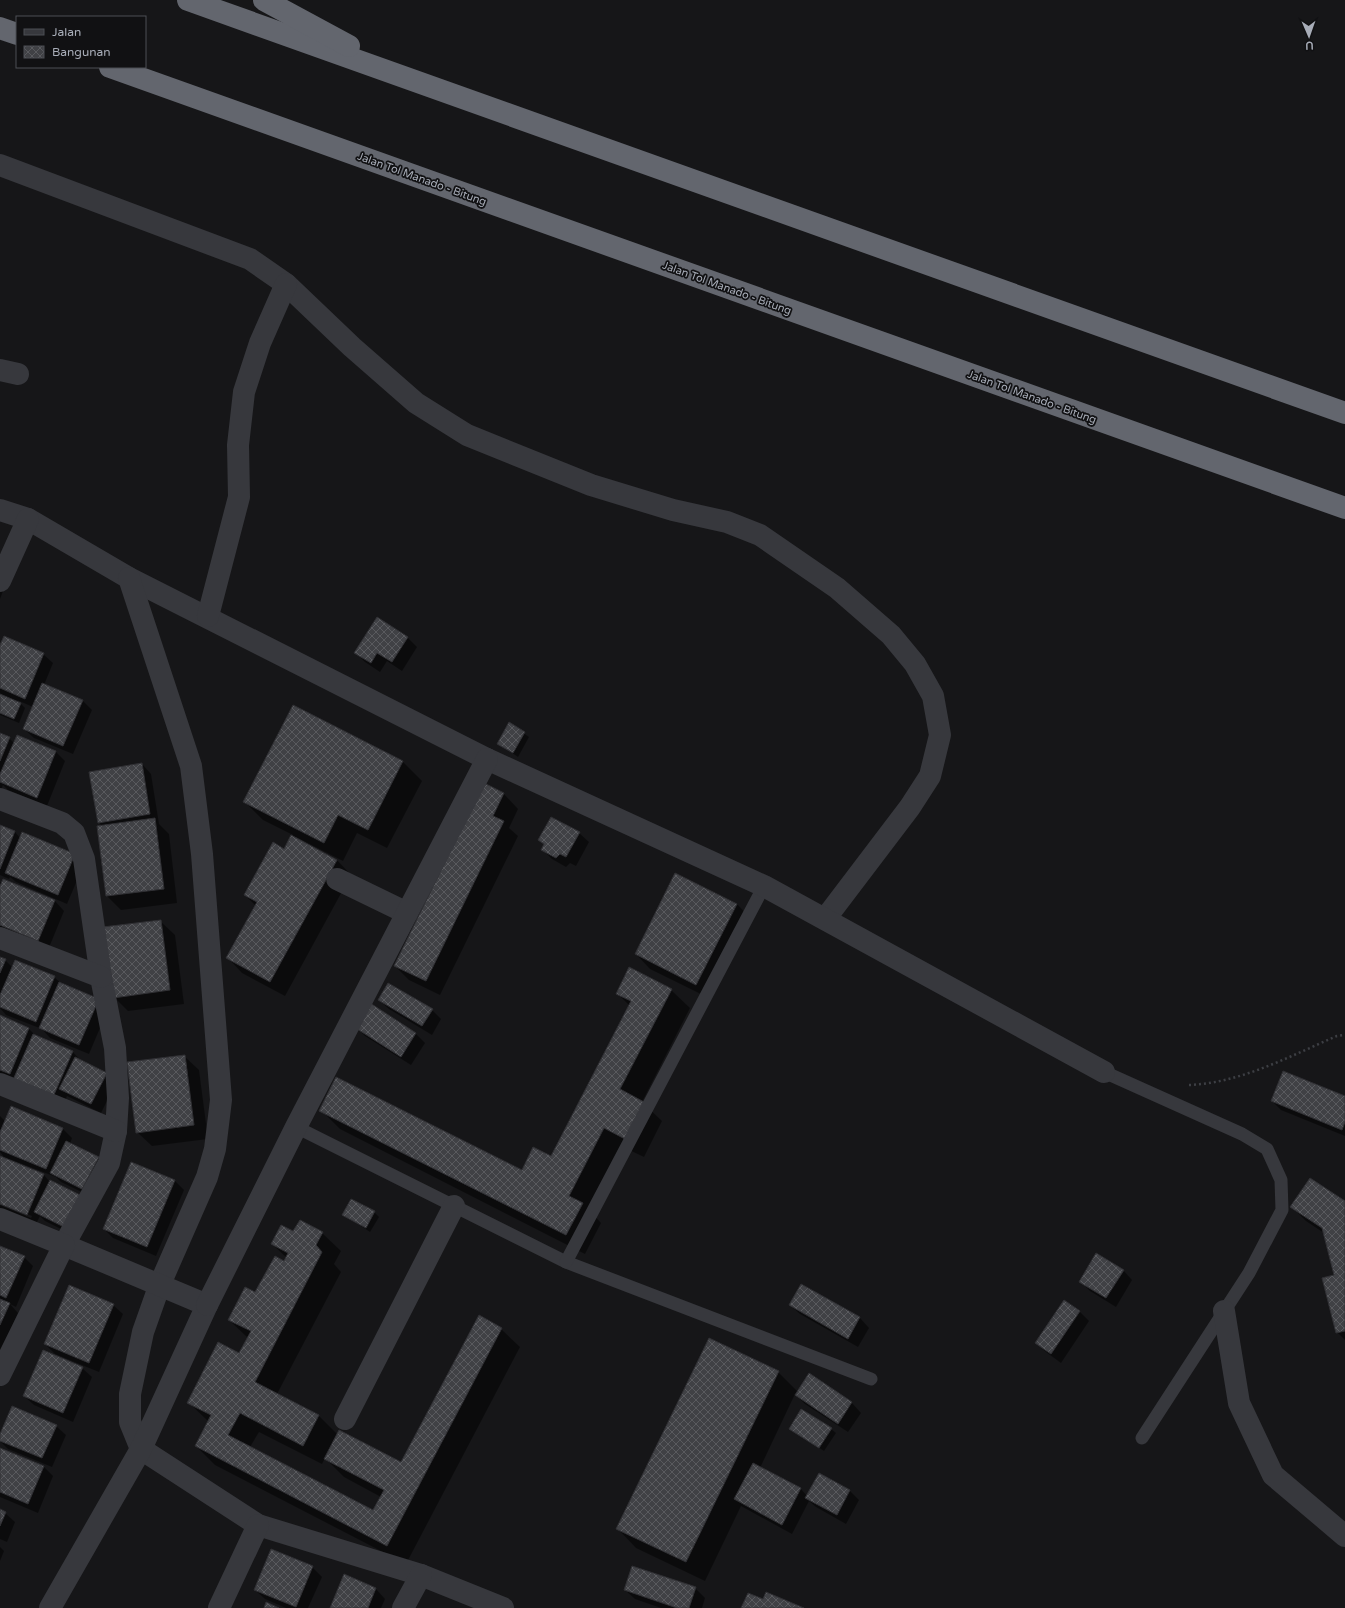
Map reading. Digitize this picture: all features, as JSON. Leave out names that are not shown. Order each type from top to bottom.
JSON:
[{"type":"highway","points":[[188,0],[1345,413]]},
{"type":"highway","points":[[264,0],[411,80]]},
{"type":"highway","points":[[0,28],[16,34]]},
{"type":"highway","name":"Jalan Tol Manado - Bitung","points":[[113,68],[1345,508]]},
{"type":"street","points":[[0,165],[250,259],[286,284],[352,347],[416,403],[467,435],[591,484],[674,510],[727,522],[760,535],[836,588],[891,635],[915,664],[933,696],[940,735],[930,776],[910,806],[825,919]]},
{"type":"street","points":[[208,616],[239,497],[238,445],[244,392],[260,343],[286,284]]},
{"type":"street","points":[[0,510],[28,519],[129,578],[208,616],[487,760],[764,886],[1104,1072]]},
{"type":"street","points":[[0,581],[28,519]]},
{"type":"street","points":[[129,578],[191,766],[202,854],[221,1100],[215,1149],[207,1177],[160,1284],[143,1332],[130,1394],[130,1422],[141,1449],[258,1525],[421,1575],[503,1608]]},
{"type":"street","points":[[50,1608],[141,1449],[207,1304],[296,1127],[487,760]]},
{"type":"street","points":[[0,800],[62,824],[74,833],[84,859],[101,977],[115,1048],[118,1098],[116,1131],[109,1163],[64,1245],[1,1368]]},
{"type":"street","points":[[337,879],[407,913]]},
{"type":"street","points":[[0,938],[101,977]]},
{"type":"street","points":[[0,1084],[116,1131]]},
{"type":"street","points":[[345,1419],[454,1206]]},
{"type":"street","points":[[0,1219],[207,1304]]},
{"type":"street","points":[[1224,1311],[1240,1403],[1273,1475],[1345,1536]]},
{"type":"street","points":[[220,1608],[258,1525]]},
{"type":"street","points":[[403,1608],[421,1575]]},
{"type":"lane","points":[[566,1262],[764,886]]},
{"type":"lane","points":[[1104,1072],[1242,1134],[1267,1149],[1281,1180],[1282,1210],[1249,1273],[1142,1438]]},
{"type":"lane","points":[[296,1127],[566,1262],[871,1379]]},
{"type":"path","points":[[1183,1085],[1212,1084],[1268,1065],[1337,1036],[1345,1035]]},
{"type":"building","points":[[377,617],[408,637],[392,662],[377,653],[371,663],[354,653]]},
{"type":"building","points":[[4,636],[44,653],[25,699],[0,688],[0,645]]},
{"type":"building","points":[[42,683],[83,700],[63,746],[23,729]]},
{"type":"building","points":[[0,694],[21,703],[14,719],[0,713]]},
{"type":"building","points":[[293,705],[403,761],[368,830],[338,815],[324,843],[243,802]]},
{"type":"building","points":[[509,722],[525,732],[513,753],[497,744]]},
{"type":"building","points":[[0,733],[10,737],[0,761]]},
{"type":"building","points":[[17,735],[56,751],[37,798],[0,782],[0,774]]},
{"type":"building","points":[[142,763],[150,814],[98,823],[89,772]]},
{"type":"building","points":[[484,783],[504,793],[493,816],[504,821],[426,981],[394,966]]},
{"type":"building","points":[[551,817],[580,832],[566,857],[560,854],[556,858],[541,850],[544,844],[538,840]]},
{"type":"building","points":[[155,818],[164,889],[106,896],[97,826]]},
{"type":"building","points":[[0,825],[15,831],[0,869]]},
{"type":"building","points":[[22,832],[75,854],[58,895],[5,873]]},
{"type":"building","points":[[291,835],[337,860],[270,982],[226,958],[257,902],[244,895],[273,842],[284,849]]},
{"type":"building","points":[[675,873],[737,904],[696,985],[635,954]]},
{"type":"building","points":[[3,879],[55,900],[38,941],[0,925],[0,886]]},
{"type":"building","points":[[161,920],[170,990],[113,998],[103,927]]},
{"type":"building","points":[[0,957],[6,959],[0,973]]},
{"type":"building","points":[[15,960],[55,976],[36,1022],[0,1007],[0,995]]},
{"type":"building","points":[[629,967],[672,989],[620,1089],[644,1102],[625,1139],[604,1128],[569,1196],[583,1203],[566,1235],[319,1111],[336,1077],[522,1170],[533,1147],[551,1156],[631,1001],[616,994]]},
{"type":"building","points":[[59,982],[99,999],[79,1045],[39,1028]]},
{"type":"building","points":[[388,983],[433,1009],[422,1026],[378,1000]]},
{"type":"building","points":[[370,1003],[416,1033],[401,1057],[354,1027]]},
{"type":"building","points":[[0,1015],[29,1028],[10,1074],[0,1070]]},
{"type":"building","points":[[33,1034],[73,1051],[53,1097],[13,1080]]},
{"type":"building","points":[[185,1055],[194,1125],[136,1133],[127,1062]]},
{"type":"building","points":[[75,1057],[107,1073],[91,1104],[59,1089]]},
{"type":"building","points":[[1283,1071],[1345,1096],[1345,1122],[1342,1130],[1271,1101]]},
{"type":"building","points":[[11,1106],[63,1128],[46,1169],[0,1150],[0,1132]]},
{"type":"building","points":[[66,1141],[99,1157],[82,1189],[50,1173]]},
{"type":"building","points":[[0,1156],[44,1174],[27,1215],[0,1204]]},
{"type":"building","points":[[131,1162],[175,1180],[147,1247],[103,1229]]},
{"type":"building","points":[[1310,1178],[1345,1201],[1345,1331],[1336,1333],[1322,1278],[1334,1275],[1322,1228],[1290,1207]]},
{"type":"building","points":[[50,1180],[82,1196],[66,1228],[34,1212]]},
{"type":"building","points":[[351,1199],[375,1211],[366,1228],[342,1215]]},
{"type":"building","points":[[300,1220],[323,1232],[316,1245],[322,1252],[255,1382],[319,1415],[303,1446],[240,1413],[228,1435],[373,1510],[384,1490],[324,1459],[339,1430],[401,1462],[479,1315],[502,1328],[387,1546],[195,1446],[211,1415],[187,1403],[218,1342],[239,1353],[251,1331],[228,1320],[245,1287],[255,1292],[275,1256],[284,1261],[288,1253],[271,1244],[281,1225],[293,1231]]},
{"type":"building","points":[[0,1246],[25,1256],[6,1298],[0,1295]]},
{"type":"building","points":[[1096,1253],[1124,1270],[1106,1298],[1079,1282]]},
{"type":"building","points":[[801,1284],[860,1317],[848,1339],[789,1305]]},
{"type":"building","points":[[69,1285],[114,1304],[89,1363],[44,1344]]},
{"type":"building","points":[[0,1299],[10,1303],[0,1325]]},
{"type":"building","points":[[1064,1300],[1080,1311],[1051,1354],[1035,1343]]},
{"type":"building","points":[[709,1338],[779,1371],[686,1562],[616,1529]]},
{"type":"building","points":[[43,1350],[83,1367],[63,1413],[23,1396]]},
{"type":"building","points":[[809,1373],[852,1402],[838,1424],[795,1395]]},
{"type":"building","points":[[12,1406],[57,1425],[42,1458],[0,1441],[0,1434]]},
{"type":"building","points":[[801,1409],[832,1428],[819,1448],[789,1429]]},
{"type":"building","points":[[0,1448],[44,1466],[28,1504],[0,1492]]},
{"type":"building","points":[[753,1463],[801,1488],[782,1525],[734,1499]]},
{"type":"building","points":[[819,1473],[850,1490],[837,1515],[805,1498]]},
{"type":"building","points":[[0,1509],[6,1512],[0,1526]]},
{"type":"building","points":[[271,1549],[313,1566],[296,1607],[254,1590]]},
{"type":"building","points":[[632,1566],[696,1587],[689,1608],[677,1608],[624,1590]]},
{"type":"building","points":[[344,1574],[376,1588],[368,1608],[330,1608]]},
{"type":"building","points":[[766,1592],[804,1608],[741,1608],[748,1593],[763,1599]]},
{"type":"building","points":[[266,1602],[279,1608],[264,1608]]}]
